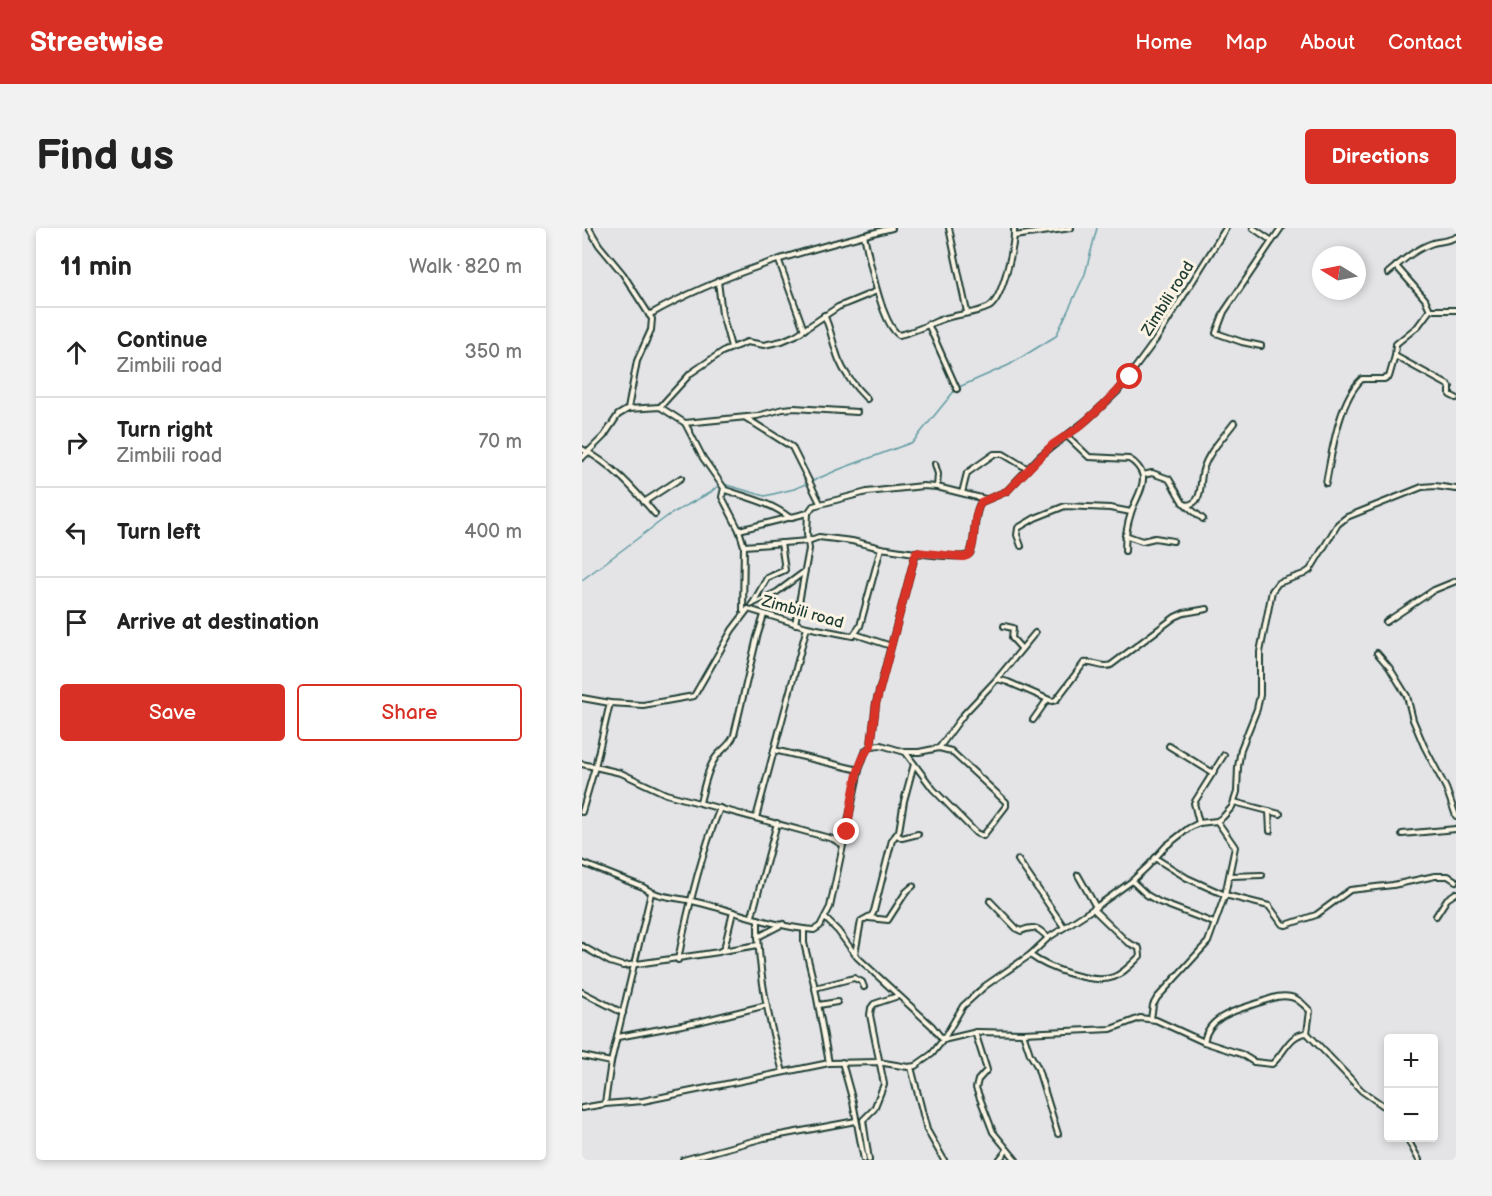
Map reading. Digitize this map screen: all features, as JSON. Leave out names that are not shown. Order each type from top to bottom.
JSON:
[{"type":"street","points":[[589,228],[652,319],[651,330],[637,361],[628,409]]},
{"type":"street","points":[[649,315],[675,300],[718,281],[778,260],[892,228]]},
{"type":"street","points":[[949,228],[967,312]]},
{"type":"street","points":[[864,235],[878,291],[894,332],[902,334],[989,306],[995,302],[1003,284],[1014,228]]},
{"type":"street","points":[[1014,236],[1071,228]]},
{"type":"street","name":"Zimbili road","points":[[986,499],[999,496],[1007,491],[1053,444],[1067,436],[1100,408],[1130,377],[1226,228]]},
{"type":"street","points":[[1253,228],[1272,241]]},
{"type":"street","points":[[1261,346],[1216,333],[1224,312],[1281,228]]},
{"type":"street","points":[[1388,273],[1419,250],[1456,237]]},
{"type":"street","points":[[778,260],[804,330]]},
{"type":"street","points":[[1396,266],[1425,299],[1430,310]]},
{"type":"street","points":[[718,281],[722,314],[731,347]]},
{"type":"street","points":[[660,407],[695,370],[731,347],[747,342],[761,345],[771,344],[796,335],[824,315],[852,300],[878,291]]},
{"type":"street","points":[[1430,310],[1456,310]]},
{"type":"street","points":[[1326,483],[1341,415],[1348,396],[1362,379],[1388,378],[1396,344],[1418,326],[1430,310]]},
{"type":"street","points":[[824,315],[834,338],[839,360],[850,379],[867,399]]},
{"type":"street","points":[[928,324],[957,389]]},
{"type":"street","points":[[1395,356],[1448,385],[1450,395],[1456,398]]},
{"type":"street","points":[[582,458],[604,436],[618,415],[628,409],[660,407],[685,423],[703,458],[725,490],[769,505],[790,518]]},
{"type":"street","points":[[685,423],[767,415],[794,408],[857,412]]},
{"type":"street","points":[[745,417],[792,447],[820,503]]},
{"type":"street","points":[[1187,505],[1196,502],[1207,460],[1234,423]]},
{"type":"street","points":[[1067,436],[1089,457],[1129,459],[1143,475],[1142,486],[1131,512],[1125,535],[1125,551]]},
{"type":"street","points":[[582,449],[612,468],[656,514]]},
{"type":"street","points":[[962,493],[968,473],[994,454],[1003,454],[1028,469]]},
{"type":"street","points":[[935,464],[938,474],[937,487]]},
{"type":"street","points":[[1143,475],[1152,473],[1169,479],[1183,503],[1203,519]]},
{"type":"street","points":[[644,501],[681,478]]},
{"type":"street","points":[[795,624],[808,556],[808,513],[813,506],[850,495],[923,486],[937,487],[986,499]]},
{"type":"street","points":[[582,1108],[643,1101],[830,1063],[878,1062],[911,1067],[920,1063],[932,1054],[943,1040],[963,1006],[985,986],[1132,881],[1177,838],[1198,823],[1223,818],[1234,802],[1241,749],[1257,709],[1260,695],[1260,652],[1272,591],[1278,583],[1310,570],[1338,524],[1347,518],[1422,487],[1456,489]]},
{"type":"street","points":[[725,490],[722,497],[739,530],[744,546],[743,612]]},
{"type":"street","points":[[744,546],[808,541],[819,537],[852,541],[881,548],[963,557],[968,556],[971,551],[973,526],[978,506],[986,499]]},
{"type":"street","points":[[1022,546],[1017,536],[1018,528],[1035,518],[1065,506],[1110,508],[1131,512]]},
{"type":"street","points":[[739,530],[808,513]]},
{"type":"street","points":[[1125,535],[1142,541],[1155,538],[1173,541]]},
{"type":"street","points":[[748,609],[767,578],[785,570],[781,543]]},
{"type":"street","name":"Zimbili road","points":[[582,698],[643,705],[694,696],[743,612],[748,609],[795,624],[849,637],[855,634],[863,615],[881,548]]},
{"type":"street","points":[[871,746],[876,704],[916,552]]},
{"type":"street","points":[[753,603],[777,592],[804,572]]},
{"type":"street","points":[[1386,622],[1434,590],[1456,581]]},
{"type":"street","points":[[997,680],[1008,682],[1047,700],[1056,700],[1084,663],[1104,667],[1111,665],[1175,617],[1207,609]]},
{"type":"street","points":[[700,802],[716,757],[731,743],[734,735],[764,615]]},
{"type":"street","points":[[1004,626],[1013,628],[1012,638],[1021,648]]},
{"type":"street","points":[[756,818],[807,627]]},
{"type":"street","points":[[939,748],[964,714],[997,680],[1035,633]]},
{"type":"street","points":[[855,634],[891,646]]},
{"type":"street","points":[[1377,653],[1389,667],[1407,696],[1420,738],[1446,788],[1456,816]]},
{"type":"street","points":[[1033,720],[1047,700]]},
{"type":"street","points":[[582,812],[610,703]]},
{"type":"street","points":[[582,863],[643,887],[651,893],[814,930],[820,926],[830,907],[859,770],[866,750],[871,746],[881,745],[905,752],[939,748],[951,751],[1006,802],[1006,806],[983,836],[976,833],[933,789],[905,752]]},
{"type":"street","points":[[1169,746],[1213,773]]},
{"type":"street","points":[[774,750],[859,770]]},
{"type":"street","points":[[1198,823],[1194,803],[1224,755]]},
{"type":"street","points":[[855,954],[860,922],[874,911],[892,840],[897,835],[914,763]]},
{"type":"street","points":[[582,764],[641,781],[666,794],[833,838],[844,846]]},
{"type":"street","points":[[1234,802],[1280,813]]},
{"type":"street","points":[[678,960],[703,852],[720,808]]},
{"type":"street","points":[[1269,811],[1270,831]]},
{"type":"street","points":[[1151,1019],[1153,1005],[1157,998],[1208,942],[1225,895],[1235,847],[1217,821]]},
{"type":"street","points":[[752,916],[777,823]]},
{"type":"street","points":[[1402,834],[1456,829]]},
{"type":"street","points":[[897,835],[902,838],[918,834]]},
{"type":"street","points":[[1155,858],[1187,878],[1225,895],[1269,906],[1282,924],[1290,924],[1316,915],[1350,890],[1384,887],[1435,876],[1448,876],[1456,881]]},
{"type":"street","points":[[1018,860],[1065,927]]},
{"type":"street","points":[[1030,955],[1044,963],[1082,977],[1113,977],[1140,956],[1139,948],[1127,942],[1094,908],[1078,875]]},
{"type":"street","points":[[1230,876],[1262,875]]},
{"type":"street","points":[[1132,881],[1147,896],[1158,902],[1214,923]]},
{"type":"street","points":[[868,918],[888,920],[906,892],[913,886]]},
{"type":"street","points":[[605,1104],[611,1062],[651,893]]},
{"type":"street","points":[[1436,916],[1447,899],[1456,893]]},
{"type":"street","points":[[990,901],[1017,929],[1021,931],[1031,926],[1048,939]]},
{"type":"street","points":[[722,951],[729,935],[732,912]]},
{"type":"street","points":[[825,918],[855,954],[932,1026],[943,1040]]},
{"type":"street","points":[[758,919],[758,945],[767,1005],[783,1072]]},
{"type":"street","points":[[758,937],[783,924]]},
{"type":"street","points":[[804,929],[804,944],[830,1063]]},
{"type":"street","points":[[582,946],[610,962],[623,966],[678,960],[758,945]]},
{"type":"street","points":[[815,988],[854,978],[862,982],[864,987]]},
{"type":"street","points":[[582,994],[623,1013]]},
{"type":"street","points":[[869,1160],[864,1116],[874,1109],[884,1085],[870,1018],[871,1008],[874,1004],[898,996]]},
{"type":"street","points":[[1204,1042],[1205,1032],[1215,1021],[1245,1005],[1272,997],[1293,997],[1306,1006],[1310,1011],[1307,1033]]},
{"type":"street","points":[[819,1005],[837,1002]]},
{"type":"street","points":[[618,1037],[698,1022],[767,1005]]},
{"type":"street","points":[[943,1040],[975,1032],[1023,1033],[1111,1029],[1138,1018],[1151,1019],[1204,1042],[1241,1054],[1254,1062],[1272,1064],[1290,1041],[1302,1033],[1307,1033]]},
{"type":"street","points":[[975,1032],[987,1070],[978,1080],[976,1088],[993,1132],[1016,1160]]},
{"type":"street","points":[[1023,1033],[1037,1066],[1058,1134]]},
{"type":"street","points":[[1307,1033],[1362,1090],[1384,1105]]},
{"type":"street","points":[[582,1056],[611,1062]]},
{"type":"street","points":[[842,1062],[853,1102],[864,1160]]},
{"type":"street","points":[[911,1067],[927,1130],[944,1160]]},
{"type":"street","points":[[682,1160],[764,1138],[856,1121]]},
{"type":"street","points":[[1410,1142],[1419,1160]]},
{"type":"street","points":[[999,1160],[1007,1150]]},
{"type":"waterway","points":[[959,387],[1009,365],[1056,336],[1085,274],[1097,228]]},
{"type":"waterway","points":[[723,484],[765,496],[794,489],[913,442],[955,390]]},
{"type":"waterway","points":[[582,580],[669,515],[711,492],[719,485]]},
{"type":"route","points":[[847,832],[859,770],[866,750],[871,746],[876,704],[916,552],[968,556],[971,551],[973,526],[981,502],[1007,491],[1040,456],[1053,444],[1078,428],[1130,377]]}]
